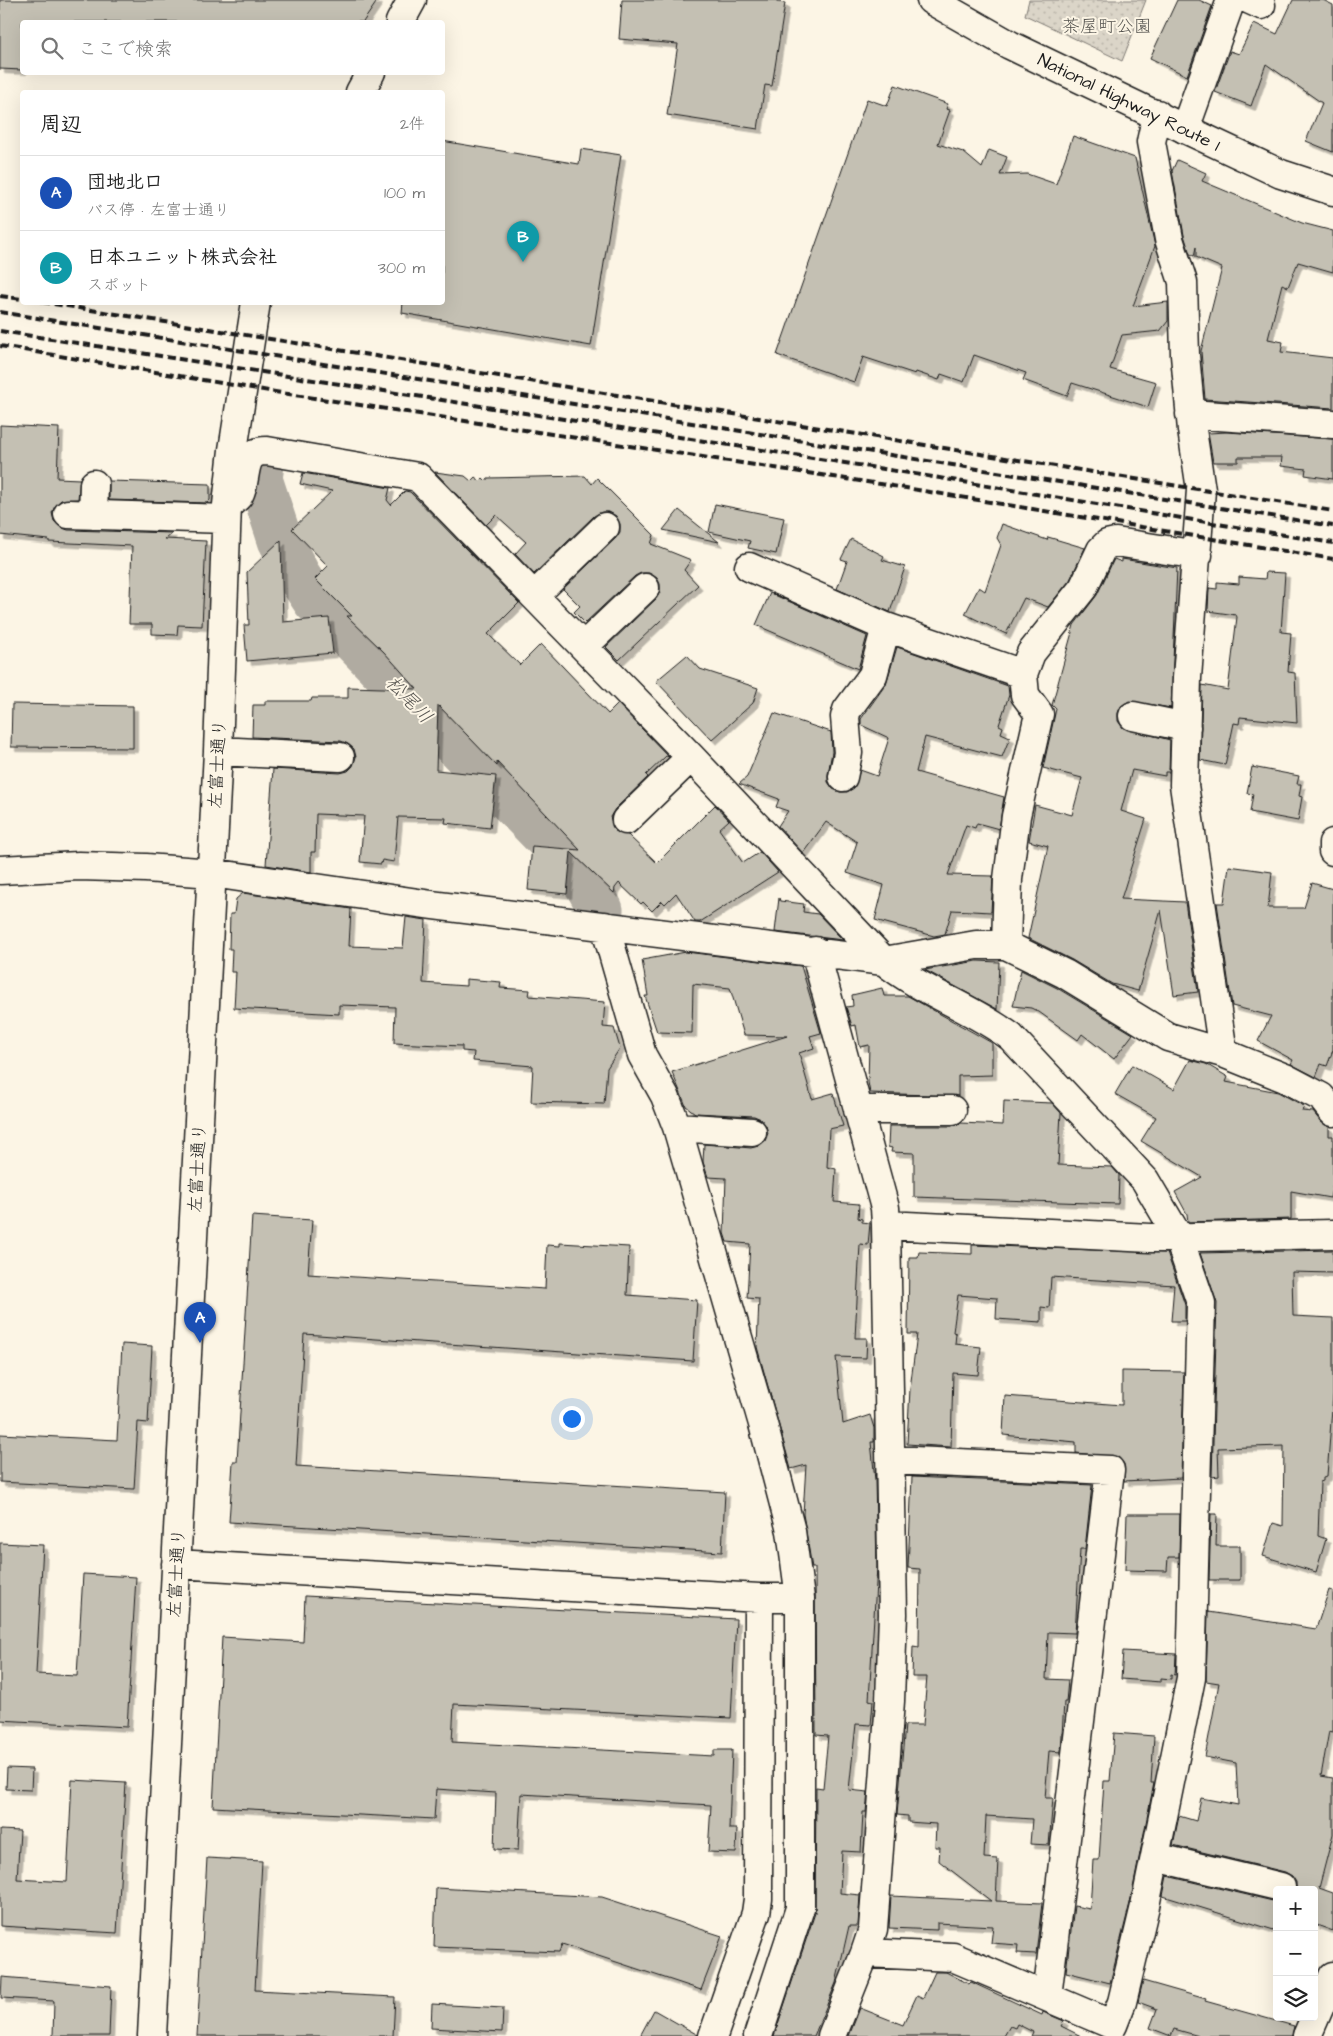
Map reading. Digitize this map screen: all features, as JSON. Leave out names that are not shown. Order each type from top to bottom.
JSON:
[{"type":"main road","points":[[401,20],[412,0]]},
{"type":"main road","name":"National Highway Route 1","points":[[932,0],[1010,45],[1185,129],[1281,174],[1333,190]]},
{"type":"main road","points":[[1185,129],[1231,0]]},
{"type":"main road","points":[[361,90],[369,75]]},
{"type":"main road","points":[[1157,114],[1151,142],[1169,239],[1183,282],[1185,355],[1190,414],[1202,490],[1187,678],[1184,785],[1223,1053]]},
{"type":"main road","name":"左富士通り","points":[[152,2036],[218,751],[226,512],[231,458],[256,305]]},
{"type":"main road","points":[[1190,414],[1333,424]]},
{"type":"main road","points":[[94,484],[80,514],[226,512],[238,496],[250,457],[256,452],[409,474],[418,477],[535,594],[884,961],[900,974],[996,1026],[1011,1037],[1145,1180],[1178,1236],[1201,1303],[1191,1678],[1155,1857],[1122,2002],[1110,2030],[1047,1997],[953,1957],[865,1954]]},
{"type":"main road","points":[[535,594],[605,527]]},
{"type":"main road","points":[[1006,945],[1008,879],[1016,816],[1039,714],[1025,695],[1022,674],[1031,653],[1082,588],[1101,550],[1107,544],[1116,542],[1198,555]]},
{"type":"main road","points":[[749,567],[886,627],[1022,674]]},
{"type":"main road","points":[[584,646],[645,588]]},
{"type":"main road","points":[[842,777],[848,753],[845,716],[847,710],[873,675],[886,627]]},
{"type":"main road","points":[[1133,716],[1186,728]]},
{"type":"main road","points":[[218,751],[340,756]]},
{"type":"main road","points":[[626,820],[691,757]]},
{"type":"main road","points":[[1333,843],[1333,851]]},
{"type":"main road","points":[[0,870],[80,866],[212,873],[605,926],[884,961],[976,945],[1006,945],[1065,974],[1168,1037],[1223,1053],[1329,1096]]},
{"type":"main road","points":[[605,926],[642,1055],[665,1096],[677,1127],[788,1522],[800,1598],[800,1908],[758,2036]]},
{"type":"main road","points":[[815,951],[885,1208],[891,1460],[893,1614],[890,1702],[872,1929],[865,1954],[832,2036]]},
{"type":"main road","points":[[858,1110],[952,1110]]},
{"type":"main road","points":[[677,1127],[752,1132]]},
{"type":"main road","points":[[886,1225],[1150,1238],[1333,1234]]},
{"type":"main road","points":[[891,1460],[1110,1470],[1047,1997]]},
{"type":"main road","points":[[176,1564],[759,1598],[800,1598]]},
{"type":"main road","points":[[713,2036],[756,1913],[758,1899],[759,1598]]},
{"type":"main road","points":[[1155,1857],[1277,1886]]},
{"type":"main road","points":[[1307,2036],[1333,1976]]},
{"type":"green space","name":"茶屋町公園","points":[[1029,0],[1146,0],[1122,61],[1025,15]]},
{"type":"building","points":[[0,0],[378,0],[364,20],[20,20],[20,70],[0,69]]},
{"type":"building","points":[[622,0],[778,0],[777,2],[785,3],[772,86],[765,85],[758,129],[667,115],[678,44],[619,39]]},
{"type":"building","points":[[1177,0],[1199,0],[1212,6],[1187,76],[1150,58]]},
{"type":"building","points":[[1293,0],[1323,0],[1333,5],[1333,152],[1306,141],[1322,103],[1266,64],[1251,106],[1215,92],[1230,51],[1239,54],[1254,23],[1277,34]]},
{"type":"building","points":[[895,85],[948,104],[946,109],[950,110],[938,144],[963,152],[982,168],[989,150],[1007,157],[1000,175],[1027,174],[1056,184],[1073,136],[1135,158],[1155,246],[1133,306],[1168,302],[1168,321],[1160,331],[1122,335],[1110,369],[1156,382],[1148,407],[1072,383],[1067,396],[1023,380],[1026,373],[974,355],[964,382],[941,374],[939,380],[863,357],[854,382],[777,355],[867,99],[887,106]]},
{"type":"building","points":[[445,142],[579,164],[581,149],[621,155],[591,346],[402,313],[403,305],[445,305]]},
{"type":"building","points":[[1177,160],[1206,173],[1202,181],[1302,223],[1333,231],[1333,272],[1298,262],[1288,287],[1282,284],[1268,339],[1283,342],[1281,352],[1333,358],[1333,408],[1205,399],[1201,351],[1222,268],[1196,257],[1196,247],[1194,256],[1190,254],[1184,235],[1172,171]]},
{"type":"building","points":[[0,425],[59,428],[57,478],[80,479],[78,499],[61,500],[55,506],[52,513],[54,521],[60,527],[68,530],[172,533],[165,539],[206,541],[202,626],[178,625],[177,635],[152,634],[152,624],[129,624],[132,546],[49,542],[49,540],[0,535]]},
{"type":"building","points":[[1227,432],[1333,439],[1333,479],[1305,475],[1306,469],[1281,466],[1282,457],[1238,457],[1238,462],[1213,462],[1208,433]]},
{"type":"building","points":[[435,472],[465,476],[471,481],[475,477],[480,481],[483,478],[486,481],[488,478],[585,476],[592,484],[597,478],[654,535],[651,544],[691,560],[684,570],[698,585],[619,660],[606,647],[656,599],[660,592],[660,584],[657,578],[649,573],[641,573],[635,576],[585,623],[574,612],[580,606],[563,589],[616,538],[620,532],[620,524],[616,516],[609,512],[602,512],[594,516],[534,574],[515,554],[526,542],[496,515],[486,525]]},
{"type":"building","points":[[303,473],[390,488],[387,500],[391,505],[405,491],[410,492],[519,603],[488,634],[520,665],[541,644],[608,714],[618,704],[669,757],[666,756],[646,775],[648,777],[615,809],[610,817],[615,831],[628,835],[657,863],[715,805],[729,820],[719,829],[743,863],[760,852],[778,872],[700,922],[695,922],[676,893],[665,904],[662,901],[652,911],[643,902],[641,904],[619,883],[614,893],[571,852],[567,894],[528,890],[532,846],[580,850],[497,762],[497,766],[438,705],[436,770],[496,776],[490,828],[445,823],[446,818],[398,817],[394,862],[382,860],[381,864],[360,862],[364,816],[316,814],[315,852],[311,852],[311,872],[266,865],[273,769],[340,773],[348,771],[353,766],[356,757],[354,749],[341,741],[252,737],[253,705],[265,705],[265,701],[311,701],[312,698],[348,698],[348,687],[417,689],[384,652],[347,616],[352,616],[315,579],[328,566],[292,529],[332,491],[300,484]]},
{"type":"building","points":[[109,481],[210,484],[210,500],[207,503],[109,500]]},
{"type":"building","points":[[715,504],[784,518],[776,554],[748,548],[750,541],[709,532]]},
{"type":"building","points":[[679,510],[719,542],[663,530]]},
{"type":"building","points":[[1002,524],[1047,540],[1048,537],[1085,548],[1070,580],[1048,607],[1024,598],[1006,634],[965,614],[979,587],[985,591],[1001,545],[997,538]]},
{"type":"building","points":[[851,539],[884,556],[882,560],[905,567],[890,612],[837,589],[847,561],[841,559]]},
{"type":"building","points":[[281,540],[283,622],[329,618],[333,653],[247,661],[244,625],[249,625],[247,572]]},
{"type":"building","points":[[1114,559],[1122,562],[1122,559],[1177,568],[1171,708],[1129,701],[1121,706],[1118,713],[1118,721],[1123,728],[1170,740],[1169,772],[1165,772],[1165,776],[1132,770],[1121,811],[1146,819],[1121,899],[1185,902],[1198,992],[1174,995],[1161,910],[1138,991],[1112,984],[1072,960],[1028,938],[1048,846],[1029,841],[1035,805],[1072,815],[1082,778],[1043,768],[1056,709],[1052,705],[1074,625],[1097,595]]},
{"type":"building","points":[[1266,572],[1285,573],[1281,632],[1291,633],[1288,672],[1295,673],[1297,723],[1240,717],[1239,724],[1234,723],[1225,765],[1200,760],[1202,685],[1228,690],[1237,617],[1236,615],[1208,611],[1209,588],[1217,589],[1217,582],[1239,584],[1239,577],[1265,579]]},
{"type":"building","points":[[770,593],[867,636],[858,669],[756,625]]},
{"type":"building","points":[[897,647],[1008,686],[1009,695],[999,725],[1003,727],[1001,733],[1010,737],[1002,757],[925,737],[916,772],[1004,797],[999,829],[977,823],[975,828],[966,825],[948,875],[993,876],[991,912],[952,910],[945,934],[934,936],[875,920],[884,885],[847,873],[857,842],[826,822],[803,853],[778,826],[788,811],[776,807],[779,799],[739,784],[747,777],[774,713],[831,732],[832,752],[828,782],[833,789],[847,792],[854,788],[860,770],[877,776],[889,738],[861,725],[861,719],[886,684]]},
{"type":"building","points":[[687,655],[700,669],[758,688],[753,703],[712,740],[656,681]]},
{"type":"building","points":[[12,704],[133,706],[133,748],[11,747]]},
{"type":"building","points":[[1252,767],[1299,776],[1297,784],[1301,784],[1299,796],[1302,797],[1298,821],[1250,812],[1253,794],[1247,793]]},
{"type":"building","points":[[1229,866],[1272,872],[1268,908],[1304,908],[1312,883],[1333,889],[1333,1050],[1327,1066],[1321,1064],[1316,1077],[1291,1064],[1293,1060],[1258,1041],[1271,1016],[1232,1006],[1217,903],[1224,903]]},
{"type":"building","points":[[243,893],[351,909],[349,946],[403,948],[406,917],[426,920],[423,983],[466,986],[466,979],[501,982],[500,988],[530,990],[529,996],[605,1002],[603,1027],[614,1028],[620,1048],[607,1068],[604,1104],[531,1102],[533,1066],[473,1061],[474,1052],[462,1051],[462,1046],[394,1043],[395,1007],[339,1005],[339,1014],[234,1008],[236,972],[231,972],[232,949],[229,949],[230,914],[234,914],[236,899]]},
{"type":"building","points":[[779,898],[780,901],[804,904],[803,912],[818,914],[843,940],[775,932]]},
{"type":"building","points":[[686,952],[801,966],[821,1033],[810,1036],[814,1048],[799,1053],[812,1099],[833,1093],[843,1126],[829,1129],[827,1167],[836,1169],[834,1202],[859,1204],[858,1218],[862,1219],[862,1222],[870,1223],[868,1245],[860,1244],[855,1338],[867,1338],[866,1358],[836,1357],[843,1424],[870,1415],[874,1428],[874,1442],[871,1442],[875,1480],[877,1566],[869,1700],[873,1701],[871,1725],[856,1724],[849,1790],[868,1792],[866,1812],[863,1812],[861,1852],[842,1851],[840,1893],[860,1895],[858,1926],[849,1926],[836,1983],[814,2036],[774,2036],[815,1913],[816,1787],[823,1788],[828,1736],[816,1735],[815,1568],[812,1568],[803,1514],[806,1465],[791,1469],[757,1347],[759,1299],[747,1298],[750,1244],[727,1242],[724,1233],[726,1178],[708,1177],[703,1162],[704,1144],[751,1148],[765,1141],[768,1133],[761,1119],[754,1116],[695,1113],[686,1106],[672,1072],[787,1036],[744,1035],[730,988],[693,984],[692,1033],[657,1032],[645,996],[648,996],[642,960]]},
{"type":"building","points":[[977,961],[999,962],[997,1009],[925,970]]},
{"type":"building","points":[[1021,970],[1057,988],[1133,1034],[1114,1059],[1082,1034],[1078,1040],[1039,1012],[1031,1008],[1013,1006]]},
{"type":"building","points":[[882,988],[884,996],[908,996],[992,1043],[992,1075],[958,1076],[958,1096],[870,1093],[868,1082],[869,1045],[860,1047],[856,1025],[852,1026],[846,1007],[853,1006],[852,995]]},
{"type":"building","points":[[1190,1060],[1206,1064],[1228,1077],[1226,1082],[1278,1092],[1304,1106],[1302,1111],[1313,1112],[1321,1122],[1329,1127],[1329,1136],[1333,1136],[1333,1184],[1330,1198],[1291,1191],[1291,1219],[1188,1222],[1187,1214],[1175,1192],[1202,1177],[1141,1141],[1156,1117],[1115,1094],[1132,1065],[1174,1089]]},
{"type":"building","points":[[1004,1101],[1052,1103],[1061,1113],[1058,1165],[1112,1167],[1119,1175],[1118,1204],[914,1197],[914,1153],[891,1152],[892,1148],[888,1147],[889,1126],[952,1126],[961,1123],[1003,1125]]},
{"type":"building","points":[[252,1216],[312,1220],[308,1274],[545,1289],[547,1245],[560,1246],[560,1243],[629,1247],[627,1295],[697,1300],[693,1361],[304,1334],[296,1466],[725,1492],[722,1552],[229,1522],[233,1462],[237,1462]]},
{"type":"building","points":[[972,1245],[1167,1253],[1185,1305],[1185,1321],[1171,1321],[1174,1285],[1051,1277],[1049,1308],[1041,1307],[1041,1322],[996,1319],[997,1298],[958,1295],[953,1332],[956,1333],[955,1344],[981,1347],[978,1375],[953,1373],[951,1447],[907,1444],[910,1389],[917,1334],[908,1334],[909,1257],[918,1257],[919,1252],[972,1254]]},
{"type":"building","points":[[1333,1250],[1333,1273],[1292,1272],[1293,1316],[1333,1318],[1333,1394],[1327,1476],[1323,1477],[1323,1481],[1320,1482],[1318,1536],[1326,1539],[1316,1572],[1263,1556],[1273,1523],[1283,1526],[1284,1446],[1218,1448],[1219,1476],[1212,1477],[1217,1303],[1200,1253]]},
{"type":"building","points":[[122,1344],[152,1346],[148,1423],[138,1422],[134,1489],[0,1482],[0,1434],[117,1440]]},
{"type":"building","points":[[1122,1371],[1184,1372],[1181,1478],[1124,1481],[1124,1464],[1118,1457],[1076,1453],[1076,1442],[1003,1435],[1005,1396],[1122,1405]]},
{"type":"building","points":[[912,1477],[1092,1485],[1085,1549],[1080,1549],[1075,1633],[1048,1632],[1046,1679],[1068,1680],[1066,1702],[1064,1702],[1061,1752],[1049,1751],[1045,1798],[1053,1798],[1049,1845],[1030,1844],[1032,1819],[986,1816],[984,1858],[998,1859],[996,1901],[1042,1903],[1036,1954],[1017,1953],[1018,1945],[991,1943],[993,1926],[937,1923],[937,1930],[889,1928],[891,1896],[991,1901],[939,1861],[940,1847],[935,1847],[936,1824],[908,1822],[908,1816],[897,1815],[905,1725],[923,1725],[927,1677],[912,1677],[913,1646],[919,1647],[920,1569],[908,1568]]},
{"type":"building","points":[[1127,1514],[1180,1514],[1179,1557],[1168,1557],[1167,1571],[1125,1570]]},
{"type":"building","points":[[1211,1514],[1217,1514],[1216,1546],[1240,1546],[1240,1580],[1209,1580]]},
{"type":"building","points":[[0,1543],[43,1545],[36,1674],[77,1676],[83,1574],[136,1577],[127,1727],[0,1720]]},
{"type":"building","points":[[1329,1590],[1333,1591],[1333,1732],[1329,1731],[1321,1776],[1333,1778],[1333,1834],[1319,1888],[1333,1893],[1333,1931],[1318,1925],[1318,1886],[1296,1886],[1292,1876],[1285,1872],[1173,1845],[1179,1816],[1196,1821],[1201,1798],[1238,1805],[1236,1763],[1205,1757],[1219,1683],[1206,1681],[1208,1612],[1316,1629]]},
{"type":"building","points":[[305,1596],[736,1619],[731,1718],[454,1704],[452,1742],[714,1756],[714,1750],[732,1750],[729,1829],[737,1829],[736,1853],[708,1852],[711,1805],[521,1794],[518,1850],[494,1849],[496,1793],[436,1789],[434,1819],[213,1807],[222,1637],[303,1642]]},
{"type":"building","points":[[1123,1651],[1176,1654],[1175,1675],[1171,1674],[1171,1679],[1161,1678],[1161,1682],[1121,1679]]},
{"type":"building","points":[[1114,1733],[1154,1736],[1151,1783],[1154,1783],[1130,1903],[1110,1983],[1066,1972],[1074,1906],[1090,1909],[1093,1860],[1099,1860],[1104,1781],[1110,1781]]},
{"type":"building","points":[[7,1768],[32,1769],[31,1790],[6,1789]]},
{"type":"building","points":[[72,1780],[126,1783],[117,1933],[0,1926],[0,1830],[20,1831],[17,1879],[67,1882]]},
{"type":"building","points":[[207,1858],[262,1861],[255,1990],[395,1997],[393,2036],[197,2036]]},
{"type":"building","points":[[1167,1876],[1273,1901],[1273,1930],[1163,1896]]},
{"type":"building","points":[[436,1888],[602,1897],[722,1936],[701,1990],[562,1944],[559,1952],[434,1947]]},
{"type":"building","points":[[935,1972],[946,1972],[969,1984],[971,1982],[1042,2015],[1043,2012],[1064,2021],[1061,2026],[1081,2036],[1031,2036],[1033,2032],[1017,2024],[1015,2028],[1010,2026],[1004,2036],[849,2036],[860,2008],[903,2025],[917,1995],[923,1998]]},
{"type":"building","points":[[2,1977],[111,1986],[109,2036],[53,2036],[54,2001],[1,1998]]},
{"type":"building","points":[[1143,1981],[1294,2026],[1292,2036],[1199,2036],[1174,2029],[1171,2036],[1150,2028],[1157,2009],[1138,2002]]},
{"type":"building","points":[[432,2004],[503,2008],[502,2032],[431,2028]]},
{"type":"building","points":[[654,2010],[698,2035],[698,2036],[640,2036]]},
{"type":"waterway","name":"松尾川","points":[[262,464],[260,479],[280,540],[298,575],[315,601],[562,854],[587,885],[601,910]]},
{"type":"railway","points":[[0,296],[20,299]]},
{"type":"railway","points":[[61,305],[1333,511]]},
{"type":"railway","points":[[0,312],[1333,526]]},
{"type":"railway","points":[[0,331],[909,473],[1333,543]]},
{"type":"railway","points":[[0,346],[275,392],[906,488],[1333,559]]},
{"type":"place","name":"日本ユニット株式会社","points":[[523,262]]},
{"type":"place","name":"団地北口","points":[[200,1343]]}]
